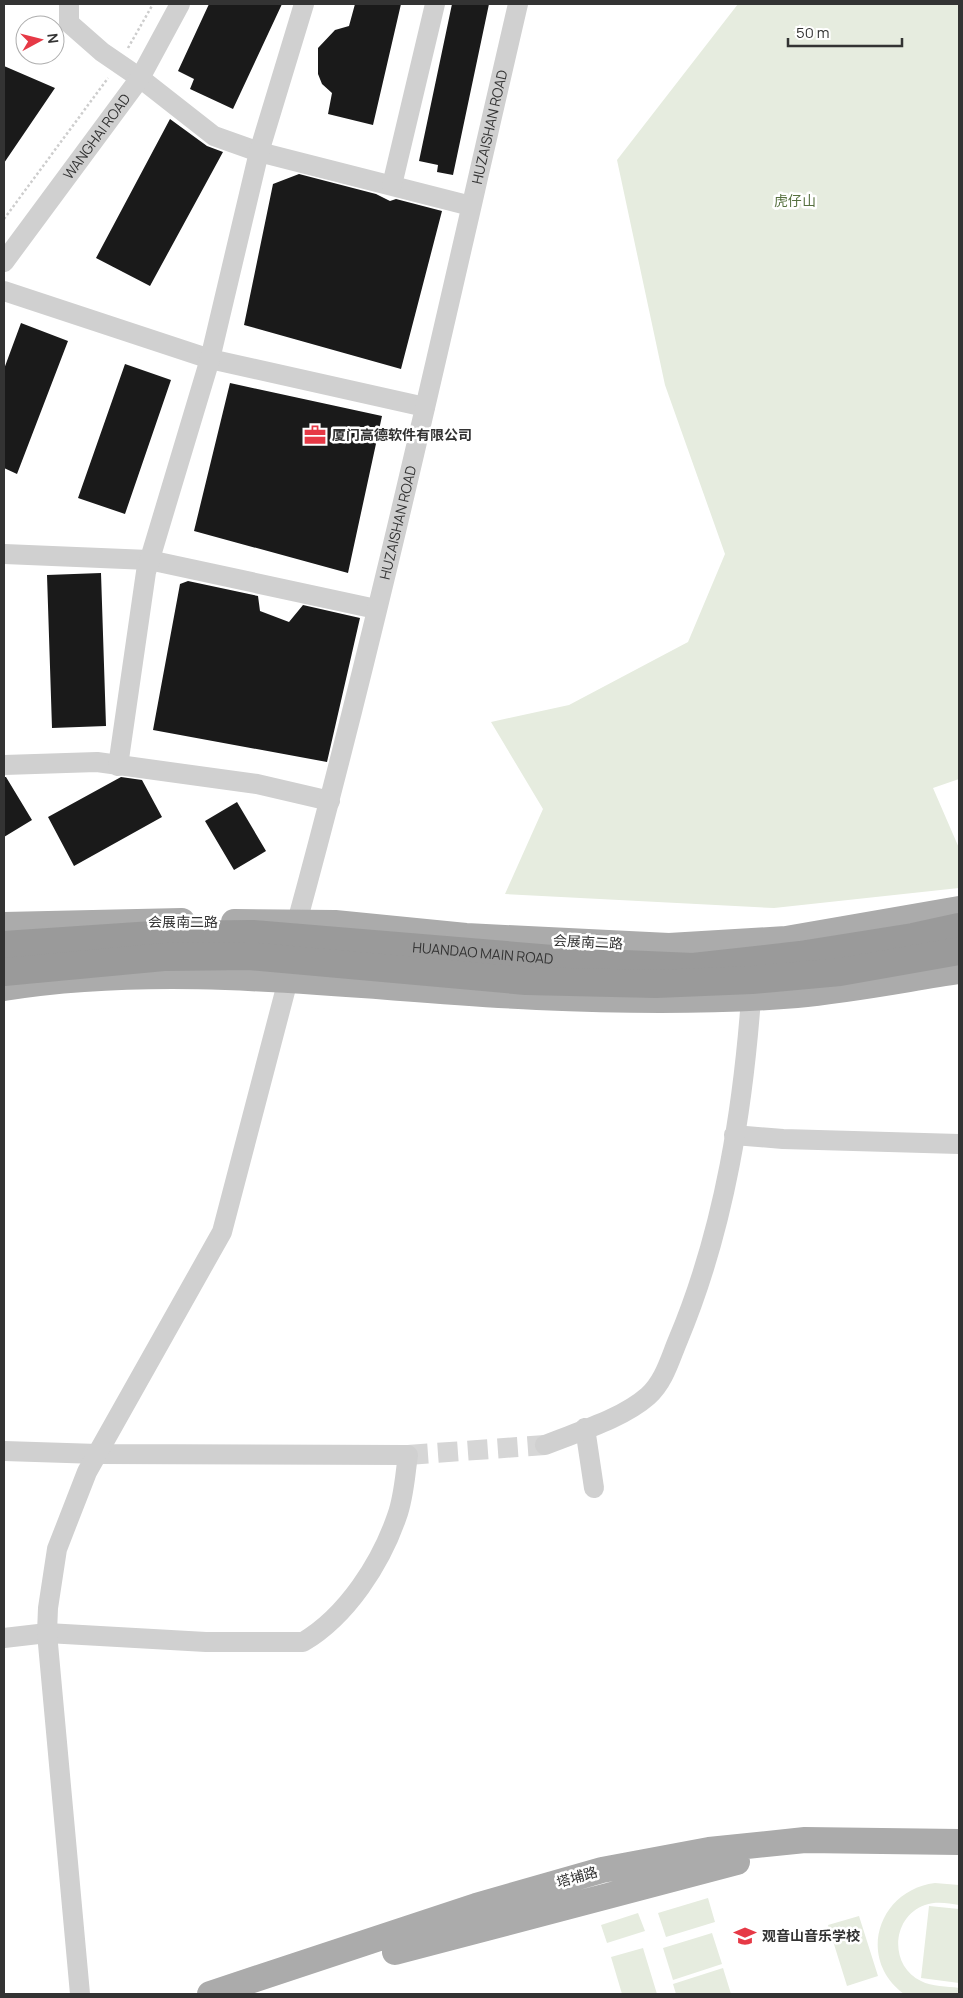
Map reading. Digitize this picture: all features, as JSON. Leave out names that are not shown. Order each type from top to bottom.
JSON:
[{"type":"highway","name":"HUANDAO MAIN ROAD","points":[[4,945],[153,935],[253,934],[601,963],[693,967],[800,955],[913,937],[959,926]]},
{"type":"highway","name":"HUANDAO MAIN ROAD","points":[[4,986],[164,957],[251,956],[526,981],[656,984],[752,989],[959,951]]},
{"type":"main road","name":"会展南二路","points":[[4,925],[159,921],[335,923],[466,936],[669,946],[786,939],[959,909]]},
{"type":"main road","points":[[4,986],[71,980],[198,976],[288,980],[538,997],[689,1001],[752,989],[798,995],[959,971]]},
{"type":"main road","name":"塔埔路","points":[[210,1994],[476,1906],[602,1870],[709,1850],[805,1840],[959,1842]]},
{"type":"main road","name":"塔埔路","points":[[261,1994],[424,1943],[730,1863],[891,1852],[959,1858]]},
{"type":"street","points":[[69,4],[69,23],[102,52],[140,78],[214,136],[259,152],[471,206]]},
{"type":"street","name":"WANGHAI ROAD","points":[[4,262],[140,78],[180,4]]},
{"type":"street","points":[[118,766],[146,572],[210,359],[259,152],[304,4]]},
{"type":"street","points":[[392,185],[435,4]]},
{"type":"street","name":"HUZAISHAN ROAD","points":[[297,922],[330,801],[425,407],[518,4]]},
{"type":"street","points":[[4,291],[210,359],[425,407]]},
{"type":"street","points":[[4,554],[149,560],[376,609]]},
{"type":"street","points":[[4,765],[97,762],[257,784],[330,801]]},
{"type":"street","points":[[80,1994],[47,1633],[48,1608],[58,1549],[87,1472],[222,1232],[288,980]]},
{"type":"street","points":[[545,1445],[633,1406],[649,1396],[660,1382],[694,1303],[713,1242],[741,1102],[752,989]]},
{"type":"street","points":[[734,1135],[838,1142],[959,1144]]},
{"type":"street","points":[[585,1428],[594,1488]]},
{"type":"street","points":[[4,1451],[98,1454],[408,1456],[398,1514],[380,1556],[356,1591],[333,1618],[316,1635],[303,1642],[206,1642],[47,1633],[4,1638]]},
{"type":"path","points":[[4,219],[119,63],[139,32],[153,4]]},
{"type":"green space","name":"虎仔山","points":[[738,4],[959,4],[959,779],[933,788],[959,848],[959,888],[774,908],[505,894],[543,809],[491,722],[569,705],[688,642],[725,554],[665,385],[617,160]]},
{"type":"green space","points":[[935,1883],[959,1885],[959,1905],[933,1903],[914,1911],[900,1930],[899,1954],[903,1964],[911,1974],[921,1981],[959,1988],[959,1994],[904,1994],[889,1979],[881,1963],[878,1945],[880,1928],[887,1912],[899,1898],[915,1888]]},
{"type":"green space","points":[[708,1898],[715,1922],[666,1937],[658,1913]]},
{"type":"green space","points":[[929,1906],[959,1909],[959,1983],[921,1978]]},
{"type":"green space","points":[[638,1913],[645,1931],[607,1943],[601,1925]]},
{"type":"green space","points":[[859,1916],[878,1976],[847,1986],[828,1925]]},
{"type":"green space","points":[[712,1933],[722,1964],[673,1980],[663,1948]]},
{"type":"green space","points":[[643,1948],[657,1994],[622,1994],[611,1957]]},
{"type":"green space","points":[[723,1968],[731,1994],[676,1994],[673,1984]]},
{"type":"building","points":[[209,4],[282,4],[233,109],[190,89],[194,79],[178,71]]},
{"type":"building","points":[[355,4],[401,4],[373,125],[328,114],[332,93],[322,84],[318,74],[318,48],[335,30],[349,26]]},
{"type":"building","points":[[452,4],[489,4],[453,175],[437,172],[438,165],[419,161]]},
{"type":"building","points":[[4,66],[55,88],[4,163]]},
{"type":"building","points":[[170,119],[207,146],[223,152],[150,286],[96,258]]},
{"type":"building","points":[[299,174],[376,194],[390,201],[396,199],[442,211],[401,369],[244,325],[273,184]]},
{"type":"building","points":[[21,323],[68,341],[17,474],[4,468],[4,369]]},
{"type":"building","points":[[125,364],[171,380],[125,514],[78,498]]},
{"type":"building","points":[[230,383],[382,416],[348,573],[194,531]]},
{"type":"building","points":[[101,573],[106,726],[52,728],[47,575]]},
{"type":"building","points":[[188,581],[258,596],[260,611],[289,622],[303,605],[360,618],[327,762],[153,730],[180,584]]},
{"type":"building","points":[[4,777],[6,777],[32,820],[4,837]]},
{"type":"building","points":[[121,777],[142,780],[162,817],[74,866],[48,817]]},
{"type":"building","points":[[237,802],[266,851],[234,870],[205,821]]},
{"type":"tunnel","points":[[408,1455],[545,1445]]},
{"type":"place","name":"厦门高德软件有限公司","points":[[315,435]]},
{"type":"place","name":"观音山音乐学校","points":[[745,1936]]}]
